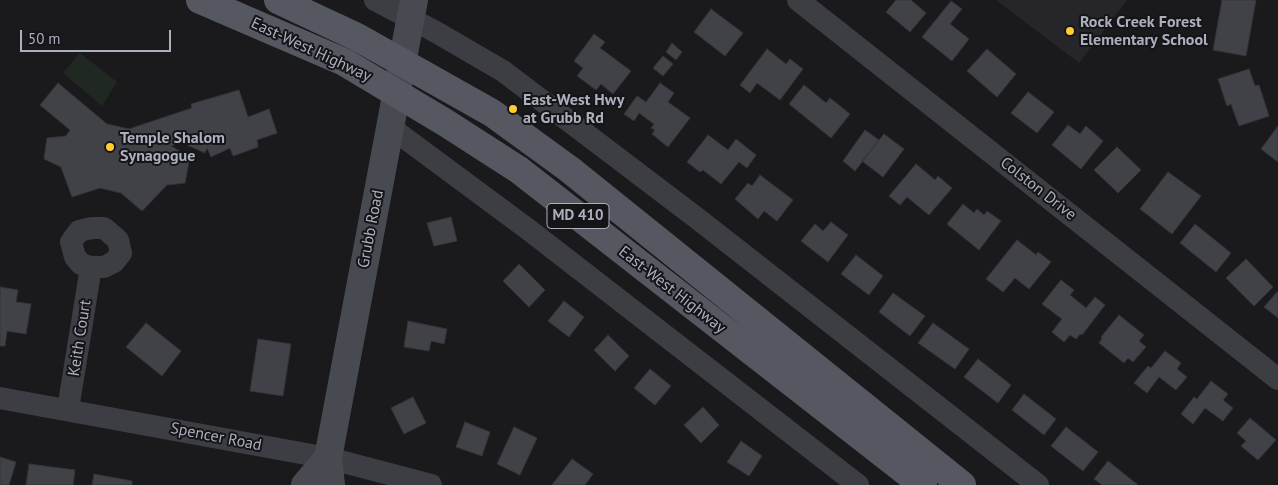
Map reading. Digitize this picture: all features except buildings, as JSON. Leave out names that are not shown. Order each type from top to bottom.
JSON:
[{"type":"main road","name":"East-West Highway","points":[[200,0],[344,62],[395,91],[519,170],[923,485]]},
{"type":"main road","name":"East-West Highway","points":[[278,0],[403,61],[492,113],[569,169],[962,485]]},
{"type":"street","points":[[375,0],[412,9],[516,81],[698,219],[1038,485]]},
{"type":"street","name":"Colston Drive","points":[[798,0],[1278,379]]},
{"type":"street","name":"Grubb Road","points":[[331,485],[328,458],[390,127],[395,91],[403,61],[412,9]]},
{"type":"street","points":[[390,127],[529,230],[858,485]]},
{"type":"street","name":"Keith Court","points":[[68,409],[91,268]]},
{"type":"street","name":"Spencer Road","points":[[0,398],[328,458],[431,485]]},
{"type":"street","name":"Grubb Road","points":[[305,485],[328,458]]},
{"type":"shaded area","name":"Rock Creek Forest Elementary School","points":[[996,0],[1127,0],[1079,63]]},
{"type":"shaded area","points":[[80,53],[117,82],[102,106],[63,73]]},
{"type":"place","name":"Rock Creek Forest Elementary School","points":[[1070,31]]},
{"type":"place","name":"East-West Hwy at Grubb Rd","points":[[513,109]]},
{"type":"place","name":"Temple Shalom Synagogue","points":[[110,147]]}]
